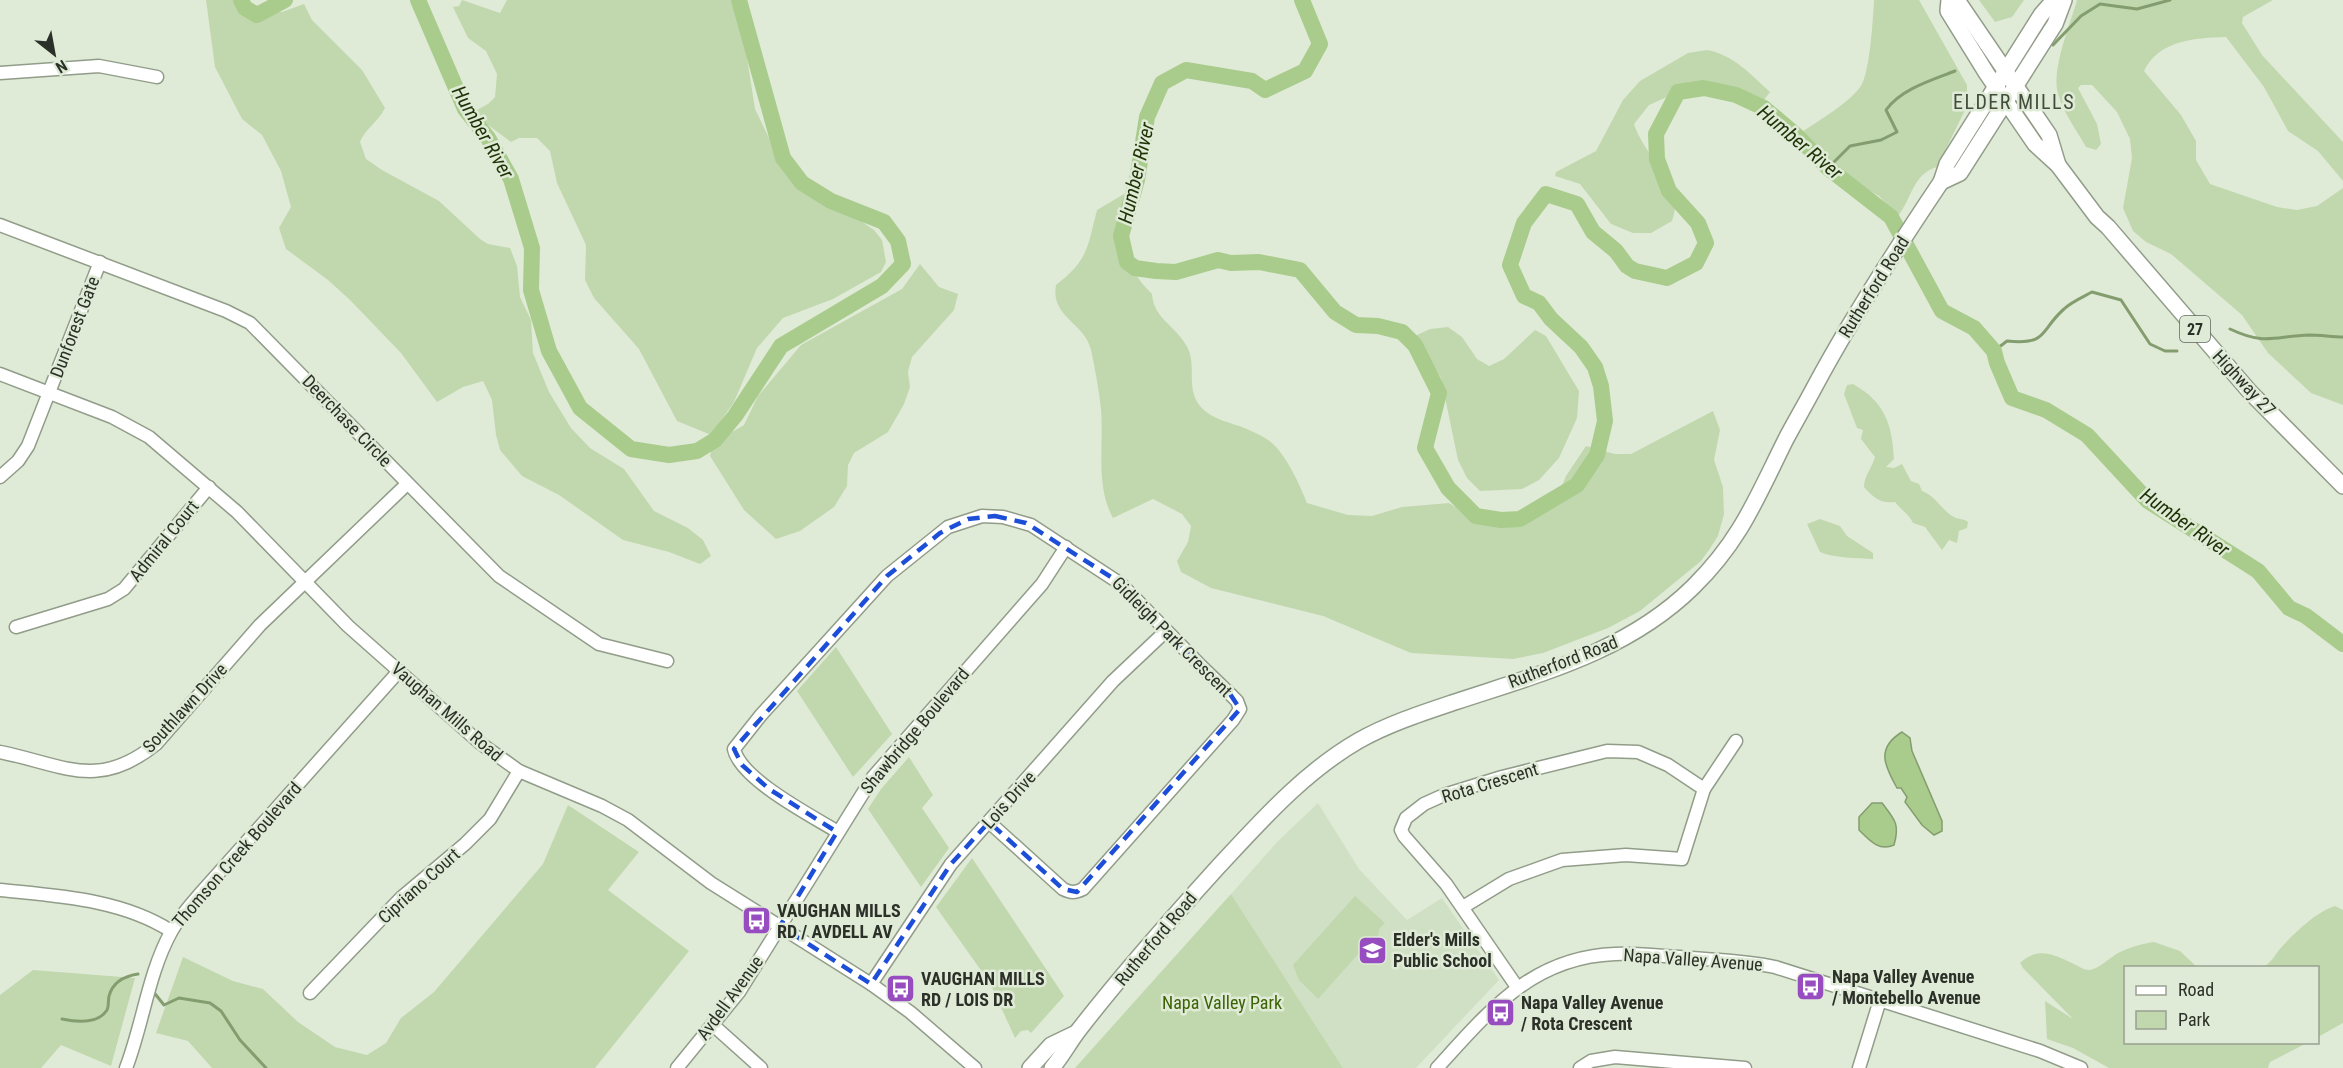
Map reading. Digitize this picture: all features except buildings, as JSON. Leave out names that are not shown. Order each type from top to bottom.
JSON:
[{"type":"main road","name":"Highway 27","points":[[1949,0],[1948,11],[1996,88],[2035,144],[2058,165],[2097,217],[2250,392],[2343,486]]},
{"type":"main road","name":"Highway 27","points":[[1957,0],[2049,135],[2058,165]]},
{"type":"main road","name":"Rutherford Road","points":[[1052,1068],[1062,1057],[1076,1034],[1162,929],[1276,805],[1316,770],[1348,747],[1383,729],[1596,653],[1645,626],[1692,588],[1723,554],[1748,518],[1788,435],[1844,332],[1941,182],[1947,164],[2041,15],[2054,0]]},
{"type":"main road","name":"Rutherford Road","points":[[1941,182],[1960,173],[2055,24],[2064,0]]},
{"type":"main road","name":"Rutherford Road","points":[[1030,1068],[1051,1045],[1076,1034]]},
{"type":"street","points":[[0,73],[99,66],[157,77]]},
{"type":"street","name":"Deerchase Circle","points":[[0,225],[100,262],[250,323],[260,330],[407,484],[499,576],[599,644],[668,661]]},
{"type":"street","name":"Dunforest Gate","points":[[0,477],[18,461],[28,446],[100,262]]},
{"type":"street","name":"Vaughan Mills Road","points":[[0,374],[134,427],[163,448],[250,524],[342,620],[480,743],[519,771],[602,806],[628,820],[711,884],[871,984],[919,1019],[975,1068]]},
{"type":"street","name":"Southlawn Drive","points":[[0,752],[77,770],[96,772],[117,767],[138,758],[156,744],[260,626],[407,484]]},
{"type":"street","name":"Admiral Court","points":[[15,627],[108,599],[124,589],[209,487]]},
{"type":"street","name":"Gidleigh Park Crescent","points":[[837,831],[792,804],[759,780],[738,760],[734,749],[886,576],[948,527],[975,518],[1003,517],[1019,520],[1037,529],[1121,584],[1237,701],[1240,709],[1233,720],[1083,889],[1071,893],[1063,889],[989,822]]},
{"type":"street","name":"Shawbridge Boulevard","points":[[780,926],[837,831],[873,777],[1042,584],[1066,547]]},
{"type":"street","name":"Lois Drive","points":[[871,984],[947,870],[1113,681],[1166,631]]},
{"type":"street","name":"Thomson Creek Boulevard","points":[[126,1068],[152,979],[171,931],[199,895],[399,671]]},
{"type":"street","points":[[1462,907],[1509,879],[1562,860],[1626,855],[1682,859],[1704,789],[1736,741]]},
{"type":"street","name":"Rota Crescent","points":[[1517,987],[1446,884],[1404,837],[1401,830],[1406,818],[1424,804],[1444,795],[1502,777],[1607,751],[1638,752],[1668,765],[1704,789]]},
{"type":"street","name":"Cipriano Court","points":[[310,993],[402,897],[465,844],[490,819],[519,771]]},
{"type":"street","points":[[0,890],[104,903],[157,922],[171,931]]},
{"type":"street","name":"Avdell Avenue","points":[[677,1068],[739,992],[780,926]]},
{"type":"street","name":"Napa Valley Avenue","points":[[1437,1068],[1488,1012],[1517,987],[1545,971],[1570,962],[1618,954],[1765,964],[2040,1051],[2081,1068]]},
{"type":"street","points":[[1859,1068],[1880,1000]]},
{"type":"street","points":[[713,1025],[762,1068]]},
{"type":"street","points":[[1580,1068],[1591,1061],[1615,1056],[1745,1068]]},
{"type":"highlighted area","points":[[995,516],[1026,523],[1111,577],[1230,694],[1240,709],[1077,892],[1063,889],[989,822],[951,864],[871,984],[780,926],[837,832],[769,789],[742,765],[734,749],[887,576],[940,533],[968,519]]},
{"type":"shaded area","points":[[1902,732],[1910,738],[1912,751],[1942,821],[1942,831],[1934,835],[1922,825],[1905,802],[1907,797],[1901,788],[1897,788],[1886,764],[1888,744]]},
{"type":"shaded area","name":"Elder's Mills Public School","points":[[1318,803],[1359,869],[1407,920],[1442,898],[1499,980],[1416,1068],[1343,1068],[1231,894],[1277,842]]},
{"type":"shaded area","points":[[1872,803],[1882,803],[1893,818],[1896,827],[1894,845],[1879,846],[1859,830],[1859,817]]},
{"type":"green space","points":[[206,0],[236,0],[246,12],[282,12],[304,4],[312,20],[362,70],[385,108],[360,142],[366,159],[439,201],[488,244],[510,248],[517,266],[520,297],[531,320],[533,353],[549,392],[571,428],[590,448],[624,469],[654,511],[688,528],[703,540],[711,556],[700,564],[669,552],[623,540],[559,495],[522,476],[500,450],[492,400],[483,381],[463,387],[437,402],[401,353],[350,300],[328,280],[286,249],[279,228],[291,207],[281,171],[262,135],[242,119],[215,67]]},
{"type":"green space","points":[[462,0],[500,13],[507,0],[738,0],[755,109],[778,157],[798,187],[833,210],[858,219],[874,230],[882,240],[886,262],[881,272],[833,299],[783,318],[757,348],[734,402],[711,435],[677,421],[639,349],[594,298],[585,280],[586,245],[557,183],[550,151],[537,138],[519,138],[511,142],[484,122],[475,111],[495,97],[497,74],[486,51],[468,38],[453,7],[459,6]]},
{"type":"green space","points":[[1874,0],[1919,0],[1967,85],[1967,106],[1937,167],[1929,170],[1918,180],[1898,216],[1879,196],[1828,163],[1799,134],[1843,104],[1862,84],[1869,56]]},
{"type":"green space","points":[[1979,0],[2024,0],[2012,17],[1995,22]]},
{"type":"green space","points":[[2077,0],[2273,0],[2243,17],[2242,23],[2262,55],[2343,142],[2343,181],[2318,151],[2288,131],[2264,87],[2226,37],[2190,40],[2168,47],[2151,61],[2144,71],[2181,115],[2196,141],[2196,160],[2210,184],[2277,207],[2297,210],[2317,206],[2343,188],[2343,405],[2311,393],[2268,353],[2242,315],[2171,254],[2146,242],[2133,231],[2123,208],[2132,158],[2130,139],[2117,112],[2092,85],[2081,85],[2078,88],[2097,124],[2101,144],[2096,150],[2086,147],[2058,94],[2059,60]]},
{"type":"green space","points":[[1707,50],[1734,61],[1770,92],[1760,105],[1735,89],[1705,80],[1649,105],[1634,124],[1644,145],[1671,188],[1675,207],[1672,221],[1651,233],[1633,233],[1611,224],[1580,184],[1555,176],[1556,172],[1596,151],[1623,100],[1640,81],[1688,53]]},
{"type":"green space","points":[[1124,194],[1125,236],[1129,260],[1141,282],[1152,294],[1160,316],[1186,345],[1191,360],[1193,391],[1200,406],[1211,415],[1243,427],[1273,444],[1288,464],[1307,503],[1348,515],[1372,516],[1402,507],[1449,503],[1462,511],[1507,522],[1528,521],[1554,506],[1566,476],[1586,446],[1615,454],[1631,454],[1713,411],[1720,430],[1714,460],[1723,487],[1724,514],[1718,536],[1701,561],[1640,611],[1608,628],[1543,653],[1513,659],[1411,653],[1323,616],[1211,588],[1181,572],[1177,561],[1188,542],[1191,526],[1182,514],[1153,499],[1113,518],[1107,506],[1101,465],[1101,409],[1091,350],[1082,333],[1063,313],[1056,296],[1056,285],[1075,268],[1085,252],[1097,210]]},
{"type":"green space","points":[[920,264],[939,287],[958,294],[954,310],[912,357],[908,372],[910,387],[904,404],[888,432],[854,453],[848,465],[847,486],[834,507],[800,531],[776,539],[744,510],[710,456],[713,443],[744,425],[758,396],[801,345],[902,289]]},
{"type":"green space","points":[[1448,327],[1462,337],[1477,359],[1489,366],[1504,359],[1535,330],[1546,336],[1579,391],[1577,418],[1559,458],[1539,480],[1522,489],[1480,491],[1467,478],[1458,460],[1441,378],[1415,336],[1430,329]]},
{"type":"green space","points":[[1853,384],[1873,398],[1880,406],[1889,425],[1894,459],[1886,467],[1894,468],[1902,464],[1911,481],[1919,484],[1922,491],[1931,496],[1950,514],[1968,522],[1967,528],[1959,531],[1957,543],[1949,540],[1942,550],[1925,527],[1913,523],[1895,502],[1877,499],[1864,487],[1865,479],[1875,457],[1861,439],[1863,430],[1857,428],[1844,394],[1847,385]]},
{"type":"green space","points":[[1820,519],[1840,526],[1847,536],[1873,553],[1873,559],[1838,557],[1820,552],[1807,524]]},
{"type":"green space","points":[[836,647],[892,734],[853,777],[797,691]]},
{"type":"green space","points":[[909,757],[933,795],[922,808],[949,848],[921,887],[868,809],[881,789]]},
{"type":"green space","points":[[568,805],[639,852],[608,890],[689,951],[595,1068],[212,1068],[188,1041],[156,1033],[183,957],[233,981],[263,989],[298,1022],[335,1047],[367,1055],[386,1043],[401,1018],[434,992],[543,864]]},
{"type":"green space","points":[[972,858],[1064,996],[1031,1033],[1028,1030],[1021,1031],[1015,1038],[990,983],[936,907]]},
{"type":"green space","name":"Napa Valley Park","points":[[1231,894],[1343,1068],[1075,1068],[1221,905]]},
{"type":"green space","points":[[1355,896],[1385,923],[1379,929],[1378,941],[1371,947],[1367,944],[1318,999],[1299,980],[1293,965]]},
{"type":"green space","points":[[2335,906],[2343,910],[2343,1023],[2319,1036],[2319,966],[2265,966],[2305,924]]},
{"type":"green space","points":[[2154,942],[2180,951],[2196,966],[2124,966],[2124,1044],[2305,1044],[2270,1062],[2268,1068],[2109,1068],[2073,1048],[2047,1039],[2045,1001],[2073,1019],[2020,963],[2034,954],[2041,953],[2061,958],[2089,970],[2122,951]]},
{"type":"green space","points":[[33,970],[135,978],[111,1066],[61,1045],[41,1068],[0,1068],[0,995]]},
{"type":"waterway","name":"Humber River","points":[[241,0],[245,8],[257,15],[285,0]]},
{"type":"waterway","name":"Humber River","points":[[418,0],[465,109],[488,138],[511,179],[532,248],[531,290],[549,351],[580,408],[631,449],[669,455],[697,451],[715,440],[735,416],[781,346],[882,286],[903,264],[898,241],[884,222],[831,201],[802,183],[783,158],[739,0]]},
{"type":"waterway","name":"Humber River","points":[[1302,0],[1320,44],[1305,71],[1265,90],[1252,81],[1186,70],[1162,83],[1147,117],[1137,180],[1121,236],[1127,262],[1135,268],[1176,272],[1218,260],[1231,263],[1259,262],[1300,270],[1335,312],[1356,325],[1378,326],[1402,332],[1415,345],[1439,393],[1425,448],[1448,488],[1476,516],[1501,520],[1520,519],[1577,485],[1597,455],[1605,421],[1601,386],[1595,367],[1581,347],[1551,319],[1539,303],[1524,296],[1510,265],[1524,223],[1546,194],[1577,204],[1593,232],[1635,271],[1667,278],[1696,263],[1706,243],[1698,223],[1669,191],[1657,159],[1656,134],[1678,92],[1704,88],[1736,95],[1764,108],[1796,135],[1828,168],[1891,217],[1942,311],[1974,328],[1994,351],[2012,398],[2046,410],[2087,435],[2148,501],[2258,571],[2289,608],[2306,616],[2343,644]]},
{"type":"waterway","points":[[2053,45],[2081,16],[2100,4],[2137,9],[2170,0]]},
{"type":"waterway","points":[[1828,168],[1850,146],[1881,140],[1897,132],[1886,110],[1900,96],[1955,71]]},
{"type":"waterway","points":[[1994,351],[2007,341],[2030,341],[2042,335],[2067,306],[2092,292],[2121,300],[2150,344],[2165,351],[2177,351]]},
{"type":"waterway","points":[[2230,329],[2262,339],[2309,335],[2343,337]]},
{"type":"waterway","points":[[62,1019],[80,1021],[98,1018],[107,1010],[113,987],[124,978],[138,974]]},
{"type":"waterway","points":[[152,990],[164,1005],[179,998],[210,1003],[221,1011],[240,1040],[266,1068]]},
{"type":"place","name":"VAUGHAN MILLS RD / AVDELL AV","points":[[756,921]]},
{"type":"place","name":"Elder's Mills Public School","points":[[1372,950]]},
{"type":"place","name":"Napa Valley Avenue / Montebello Avenue","points":[[1811,987]]},
{"type":"place","name":"VAUGHAN MILLS RD / LOIS DR","points":[[900,989]]},
{"type":"place","name":"Napa Valley Avenue / Rota Crescent","points":[[1500,1013]]},
{"type":"district","name":"ELDER MILLS","points":[[2014,102]]}]
